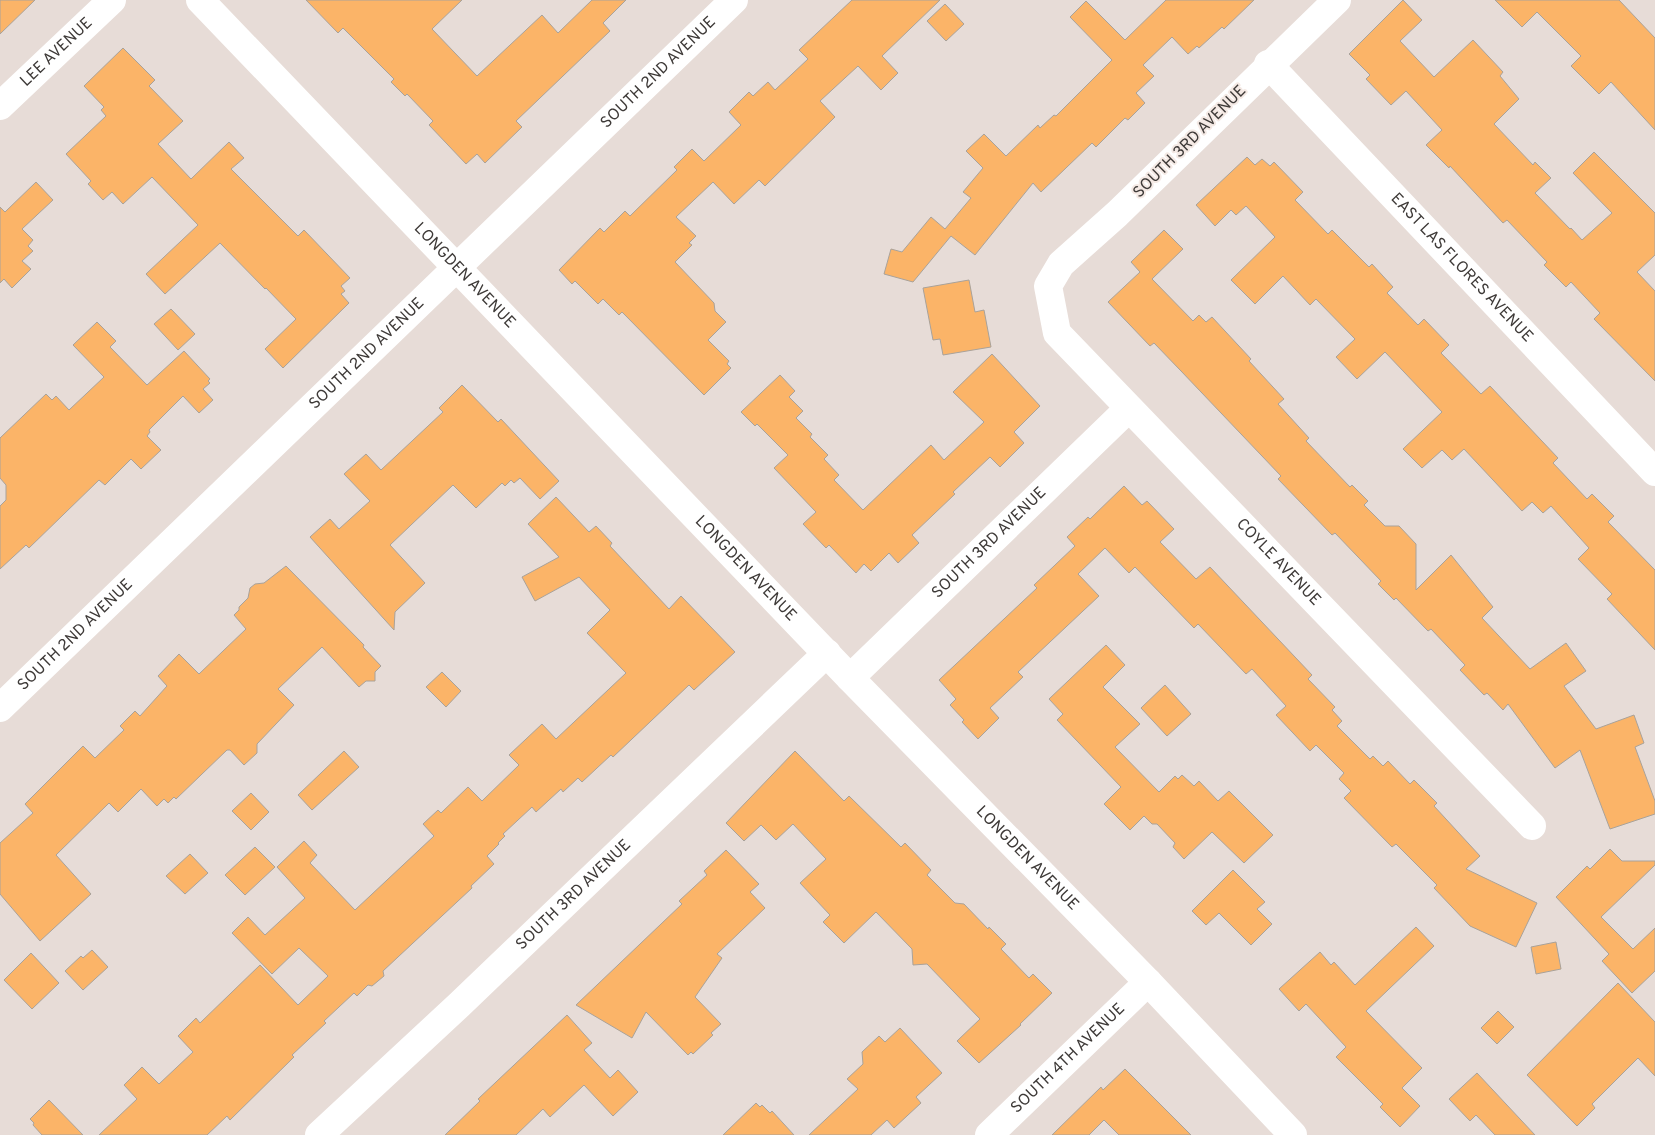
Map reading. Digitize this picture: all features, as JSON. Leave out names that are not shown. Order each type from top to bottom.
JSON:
[{"type":"street","name":"LEE AVENUE","points":[[0,106],[112,0]]},
{"type":"street","name":"LONGDEN AVENUE","points":[[200,0],[456,269],[850,678],[1148,982],[1293,1135]]},
{"type":"street","name":"SOUTH 2ND AVENUE","points":[[0,708],[734,0]]},
{"type":"street","name":"SOUTH 3RD AVENUE","points":[[1048,286],[1061,264],[1117,214],[1268,64],[1337,0]]},
{"type":"street","name":"EAST LAS FLORES AVENUE","points":[[1268,64],[1655,472]]},
{"type":"street","name":"COYLE AVENUE","points":[[1048,286],[1057,333],[1128,409],[1532,826]]},
{"type":"street","name":"SOUTH 3RD AVENUE","points":[[850,678],[1128,409]]},
{"type":"street","name":"SOUTH 3RD AVENUE","points":[[319,1135],[459,1005],[827,653]]},
{"type":"street","name":"SOUTH 4TH AVENUE","points":[[989,1135],[1148,982]]},
{"type":"building","points":[[0,0],[35,0],[0,34]]},
{"type":"building","points":[[306,0],[462,0],[432,29],[477,76],[542,15],[558,33],[592,0],[626,0],[603,23],[610,31],[516,121],[522,127],[485,163],[477,154],[466,164],[429,125],[433,121],[407,94],[405,96],[391,82],[394,79],[343,28],[338,33]]},
{"type":"building","points":[[852,0],[940,0],[882,56],[898,73],[881,90],[858,66],[820,101],[835,117],[765,186],[759,180],[734,204],[713,182],[676,217],[696,236],[689,243],[692,245],[675,262],[714,303],[715,311],[726,322],[708,340],[729,361],[727,364],[731,368],[704,395],[622,312],[619,315],[603,299],[598,304],[575,281],[572,284],[559,270],[600,228],[604,232],[625,211],[630,216],[677,170],[674,167],[692,149],[704,161],[741,125],[729,112],[749,92],[753,96],[768,82],[775,90],[808,59],[799,50]]},
{"type":"building","points":[[1166,0],[1254,0],[1224,29],[1222,27],[1199,48],[1197,46],[1188,54],[1172,37],[1143,65],[1154,76],[1136,93],[1145,103],[1128,120],[1125,118],[1096,147],[1092,143],[1041,192],[1033,183],[975,255],[951,236],[913,282],[884,274],[891,249],[902,252],[931,217],[945,229],[971,198],[963,192],[983,168],[966,151],[984,134],[1006,156],[1038,125],[1040,128],[1054,115],[1056,116],[1112,60],[1070,17],[1086,1],[1125,40]]},
{"type":"building","points":[[1403,0],[1422,20],[1400,41],[1434,77],[1473,40],[1503,72],[1500,76],[1519,99],[1494,124],[1533,165],[1535,162],[1551,178],[1535,193],[1582,240],[1612,213],[1573,173],[1594,152],[1655,213],[1655,255],[1637,272],[1655,291],[1655,381],[1594,319],[1600,313],[1571,282],[1566,287],[1544,265],[1547,262],[1507,220],[1503,223],[1450,166],[1449,168],[1426,145],[1442,130],[1406,91],[1391,105],[1366,79],[1370,75],[1349,54]]},
{"type":"building","points":[[1495,0],[1619,0],[1655,38],[1655,130],[1611,82],[1599,94],[1571,66],[1581,56],[1537,12],[1522,27]]},
{"type":"building","points":[[945,4],[964,24],[946,41],[927,21]]},
{"type":"building","points":[[123,48],[155,80],[149,86],[183,121],[158,144],[191,179],[229,142],[244,158],[231,169],[298,236],[304,230],[350,278],[341,286],[345,291],[341,294],[349,303],[283,368],[265,349],[296,319],[266,288],[220,243],[165,294],[146,274],[198,225],[152,177],[123,204],[112,192],[103,200],[88,184],[91,181],[66,154],[106,116],[101,110],[104,107],[84,86]]},
{"type":"building","points":[[1247,157],[1255,165],[1262,159],[1270,166],[1274,162],[1303,192],[1295,200],[1328,234],[1332,230],[1369,267],[1372,264],[1393,287],[1387,293],[1418,325],[1424,319],[1449,345],[1441,353],[1481,394],[1490,386],[1558,458],[1553,463],[1587,499],[1592,494],[1614,516],[1608,522],[1655,570],[1655,650],[1607,599],[1612,594],[1578,559],[1589,548],[1551,506],[1543,513],[1532,502],[1522,511],[1464,449],[1452,460],[1442,450],[1422,468],[1403,449],[1442,412],[1385,352],[1357,379],[1336,357],[1355,339],[1316,299],[1310,305],[1283,276],[1255,304],[1231,280],[1275,237],[1246,206],[1236,215],[1231,210],[1215,226],[1196,205]]},
{"type":"building","points":[[36,182],[53,200],[22,229],[33,240],[28,246],[33,251],[22,261],[31,269],[12,288],[4,279],[0,283],[0,207],[5,212]]},
{"type":"building","points":[[1164,230],[1183,249],[1152,279],[1193,321],[1199,315],[1206,322],[1212,317],[1251,359],[1249,361],[1284,399],[1278,404],[1309,438],[1306,441],[1350,487],[1352,485],[1368,501],[1364,505],[1385,526],[1399,526],[1416,544],[1416,590],[1451,555],[1493,607],[1482,618],[1530,669],[1566,643],[1586,671],[1564,686],[1596,729],[1634,715],[1644,743],[1635,747],[1655,801],[1655,814],[1610,829],[1580,750],[1555,768],[1508,704],[1503,710],[1487,693],[1484,695],[1460,670],[1465,665],[1431,629],[1428,631],[1396,598],[1394,600],[1378,584],[1381,581],[1335,533],[1332,535],[1278,479],[1281,476],[1181,371],[1154,343],[1150,346],[1108,302],[1140,272],[1131,262]]},
{"type":"building","points":[[969,280],[975,312],[984,310],[991,347],[943,355],[940,339],[933,340],[923,288]]},
{"type":"building","points":[[171,309],[195,334],[178,350],[154,324]]},
{"type":"building","points":[[97,322],[116,341],[110,347],[147,385],[184,351],[210,379],[208,381],[210,383],[203,389],[213,400],[199,413],[183,396],[149,430],[150,432],[147,436],[161,450],[141,469],[131,459],[105,485],[99,480],[29,548],[26,545],[0,569],[0,506],[6,500],[6,485],[0,478],[0,438],[46,394],[52,400],[56,396],[69,410],[104,377],[73,345]]},
{"type":"building","points":[[992,354],[1040,406],[1014,432],[1024,443],[1000,467],[990,457],[953,492],[955,494],[912,535],[919,543],[898,563],[889,553],[871,571],[864,564],[856,573],[829,545],[826,548],[803,524],[816,512],[774,468],[788,455],[757,424],[755,426],[741,412],[780,375],[795,391],[789,397],[803,411],[796,418],[812,434],[810,437],[828,455],[824,459],[839,475],[834,480],[863,510],[931,445],[944,460],[984,422],[953,392]]},
{"type":"building","points":[[462,385],[498,422],[501,419],[559,481],[540,499],[520,478],[514,483],[511,480],[505,486],[502,483],[476,508],[453,485],[390,545],[425,583],[395,612],[394,630],[310,537],[330,519],[339,529],[370,501],[344,474],[366,454],[381,470],[443,412],[439,408]]},
{"type":"building","points":[[1124,486],[1142,505],[1147,501],[1174,529],[1160,542],[1196,579],[1210,567],[1312,675],[1308,679],[1335,707],[1332,710],[1342,721],[1337,726],[1370,759],[1373,756],[1383,766],[1388,761],[1410,784],[1414,780],[1437,803],[1434,806],[1480,856],[1466,869],[1537,903],[1516,947],[1470,926],[1434,888],[1437,885],[1396,844],[1392,847],[1344,798],[1351,791],[1339,779],[1344,773],[1316,745],[1310,751],[1276,715],[1286,706],[1252,669],[1246,674],[1198,624],[1194,628],[1135,567],[1129,573],[1105,548],[1078,574],[1099,596],[1018,672],[1023,677],[990,708],[999,718],[978,739],[962,722],[964,720],[950,705],[956,699],[939,680],[1037,588],[1034,585],[1075,546],[1067,537],[1088,517],[1090,519]]},
{"type":"building","points":[[556,497],[589,532],[596,526],[612,543],[610,546],[669,609],[681,596],[735,652],[694,690],[689,685],[613,757],[611,755],[582,782],[578,778],[563,792],[561,789],[536,812],[532,807],[503,834],[505,836],[487,856],[494,864],[471,886],[472,888],[383,971],[384,976],[372,986],[368,985],[357,996],[354,993],[324,1021],[326,1023],[292,1055],[294,1057],[230,1120],[227,1116],[207,1135],[99,1135],[137,1099],[124,1085],[142,1067],[159,1084],[193,1052],[178,1036],[196,1018],[200,1023],[260,965],[298,1005],[328,976],[299,948],[272,974],[232,933],[248,917],[265,935],[305,898],[277,867],[304,841],[317,855],[310,863],[355,910],[434,836],[423,824],[438,810],[441,813],[468,787],[482,801],[519,765],[509,755],[542,724],[556,739],[626,673],[587,633],[610,610],[579,577],[535,601],[522,577],[559,557],[528,524]]},
{"type":"building","points":[[286,566],[364,645],[363,647],[381,666],[375,672],[375,681],[366,681],[359,687],[322,647],[278,689],[294,705],[257,744],[257,753],[244,765],[230,750],[227,750],[176,799],[174,797],[168,803],[164,799],[157,806],[141,789],[118,812],[109,803],[56,855],[91,894],[40,941],[0,894],[0,843],[33,813],[25,804],[83,746],[95,758],[124,730],[120,726],[135,711],[140,716],[167,686],[158,676],[179,654],[199,674],[246,629],[234,615],[248,598],[250,588],[255,584],[264,583]]},
{"type":"building","points":[[1106,645],[1125,665],[1103,687],[1140,724],[1115,747],[1159,792],[1175,776],[1178,779],[1182,775],[1194,786],[1199,781],[1218,801],[1229,791],[1273,835],[1244,863],[1212,832],[1184,859],[1173,847],[1175,843],[1157,824],[1152,824],[1144,816],[1130,830],[1104,804],[1121,787],[1057,720],[1063,714],[1049,699]]},
{"type":"building","points":[[442,672],[461,691],[446,707],[426,687]]},
{"type":"building","points":[[1165,685],[1191,714],[1167,736],[1141,708]]},
{"type":"building","points":[[344,751],[359,767],[312,810],[298,795]]},
{"type":"building","points":[[795,751],[844,801],[849,796],[901,847],[905,843],[931,870],[927,875],[955,903],[964,904],[988,929],[989,927],[1006,944],[1001,949],[1029,978],[1033,974],[1052,993],[1021,1025],[979,1063],[957,1041],[980,1019],[927,964],[913,965],[912,949],[876,912],[844,943],[823,922],[830,915],[800,883],[826,859],[793,824],[776,840],[761,825],[744,841],[726,823]]},
{"type":"building","points":[[251,793],[269,812],[251,830],[232,811]]},
{"type":"building","points":[[255,847],[275,867],[245,895],[225,875]]},
{"type":"building","points":[[1610,849],[1622,861],[1655,861],[1655,865],[1601,917],[1633,949],[1655,928],[1655,971],[1632,993],[1602,961],[1609,954],[1556,897],[1587,866],[1590,869]]},
{"type":"building","points":[[726,850],[759,884],[750,892],[765,908],[717,954],[722,958],[695,997],[721,1024],[711,1033],[713,1035],[693,1054],[691,1052],[688,1055],[646,1012],[632,1038],[576,1005],[682,904],[679,901],[707,875],[704,871]]},
{"type":"building","points":[[190,854],[208,873],[185,894],[166,876]]},
{"type":"building","points":[[1233,870],[1265,902],[1257,909],[1272,924],[1251,945],[1219,913],[1206,925],[1192,911]]},
{"type":"building","points":[[1416,927],[1434,946],[1366,1011],[1422,1068],[1402,1088],[1420,1106],[1400,1127],[1380,1107],[1383,1104],[1336,1057],[1346,1047],[1306,1004],[1299,1011],[1279,989],[1320,952],[1331,965],[1334,962],[1355,985]]},
{"type":"building","points":[[1556,942],[1561,969],[1536,974],[1531,947]]},
{"type":"building","points":[[92,950],[108,967],[83,990],[65,971],[81,956],[83,958]]},
{"type":"building","points":[[31,953],[59,983],[32,1009],[4,980]]},
{"type":"building","points":[[1618,983],[1655,1022],[1655,1076],[1638,1058],[1592,1104],[1595,1108],[1577,1126],[1527,1075]]},
{"type":"building","points":[[1498,1011],[1514,1027],[1497,1044],[1481,1028]]},
{"type":"building","points":[[567,1015],[592,1043],[584,1050],[610,1078],[618,1070],[638,1092],[613,1116],[584,1085],[550,1117],[543,1109],[516,1135],[445,1135],[480,1101],[478,1099]]},
{"type":"building","points":[[900,1028],[942,1073],[916,1097],[921,1103],[894,1128],[887,1120],[871,1135],[809,1135],[858,1089],[847,1079],[863,1064],[862,1052],[879,1036],[885,1042]]},
{"type":"building","points":[[1125,1069],[1191,1135],[1119,1135],[1104,1120],[1089,1135],[1052,1135],[1101,1087],[1103,1090]]},
{"type":"building","points":[[1477,1073],[1535,1135],[1495,1135],[1476,1115],[1470,1121],[1449,1099]]},
{"type":"building","points":[[49,1100],[83,1135],[42,1135],[30,1119]]},
{"type":"building","points":[[756,1103],[760,1107],[762,1105],[770,1113],[772,1111],[794,1135],[723,1135]]}]
